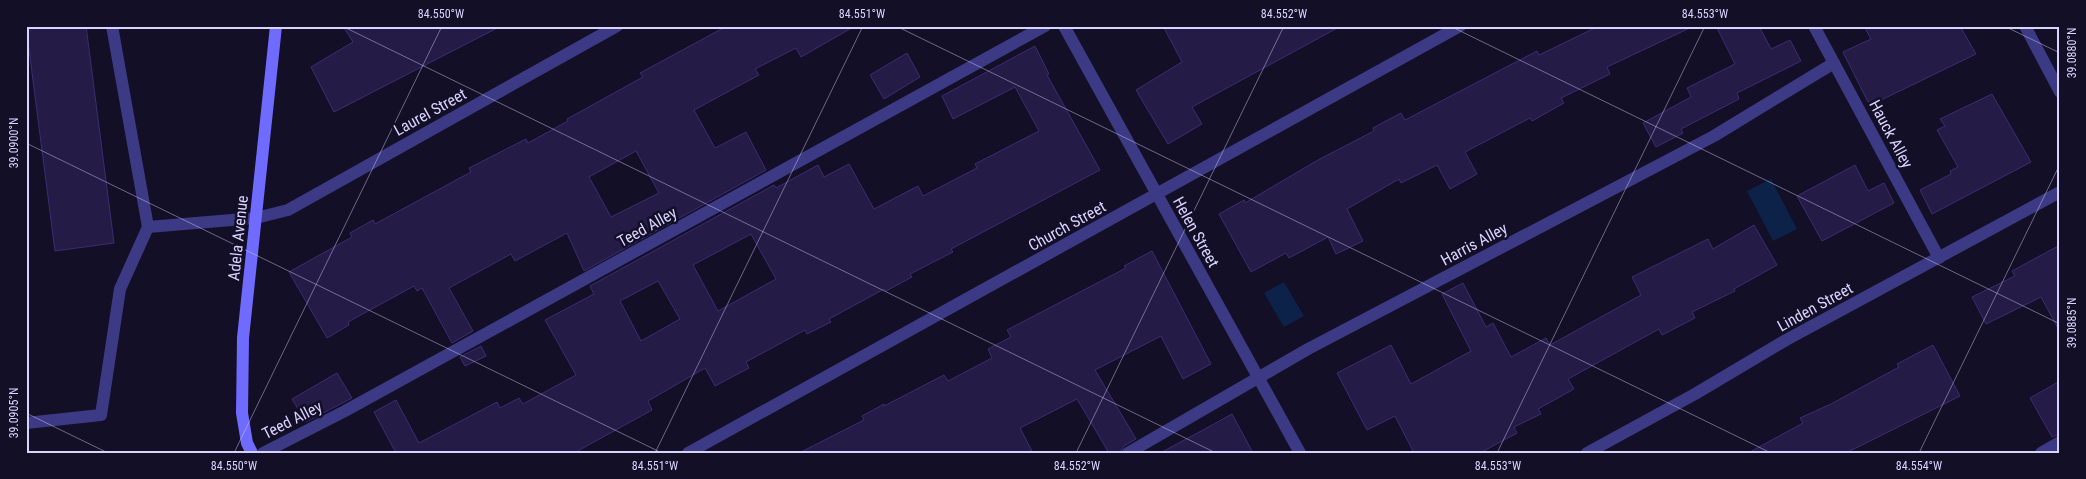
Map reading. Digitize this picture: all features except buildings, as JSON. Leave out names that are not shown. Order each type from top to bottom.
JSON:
[{"type":"street","points":[[26,422],[100,414],[120,289],[148,227],[112,26]]},
{"type":"street","name":"Adela Avenue","points":[[252,453],[247,443],[242,413],[243,338],[276,26]]},
{"type":"street","name":"Laurel Street","points":[[148,227],[256,218],[288,210],[616,26]]},
{"type":"street","name":"Teed Alley","points":[[263,453],[354,406],[1045,26]]},
{"type":"street","name":"Helen Street","points":[[1064,26],[1300,453]]},
{"type":"street","name":"Church Street","points":[[688,453],[1460,26]]},
{"type":"street","name":"Hauck Alley","points":[[1814,26],[1939,258]]},
{"type":"street","points":[[2024,26],[2060,92]]},
{"type":"street","name":"Harris Alley","points":[[1128,453],[1308,349],[1714,136],[1834,63]]},
{"type":"street","name":"Linden Street","points":[[1587,453],[1695,394],[1786,340],[2060,192]]},
{"type":"street","points":[[2041,453],[2060,442]]},
{"type":"water","points":[[1771,179],[1797,229],[1773,241],[1747,191]]},
{"type":"water","points":[[1284,282],[1304,316],[1284,327],[1264,293]]}]
